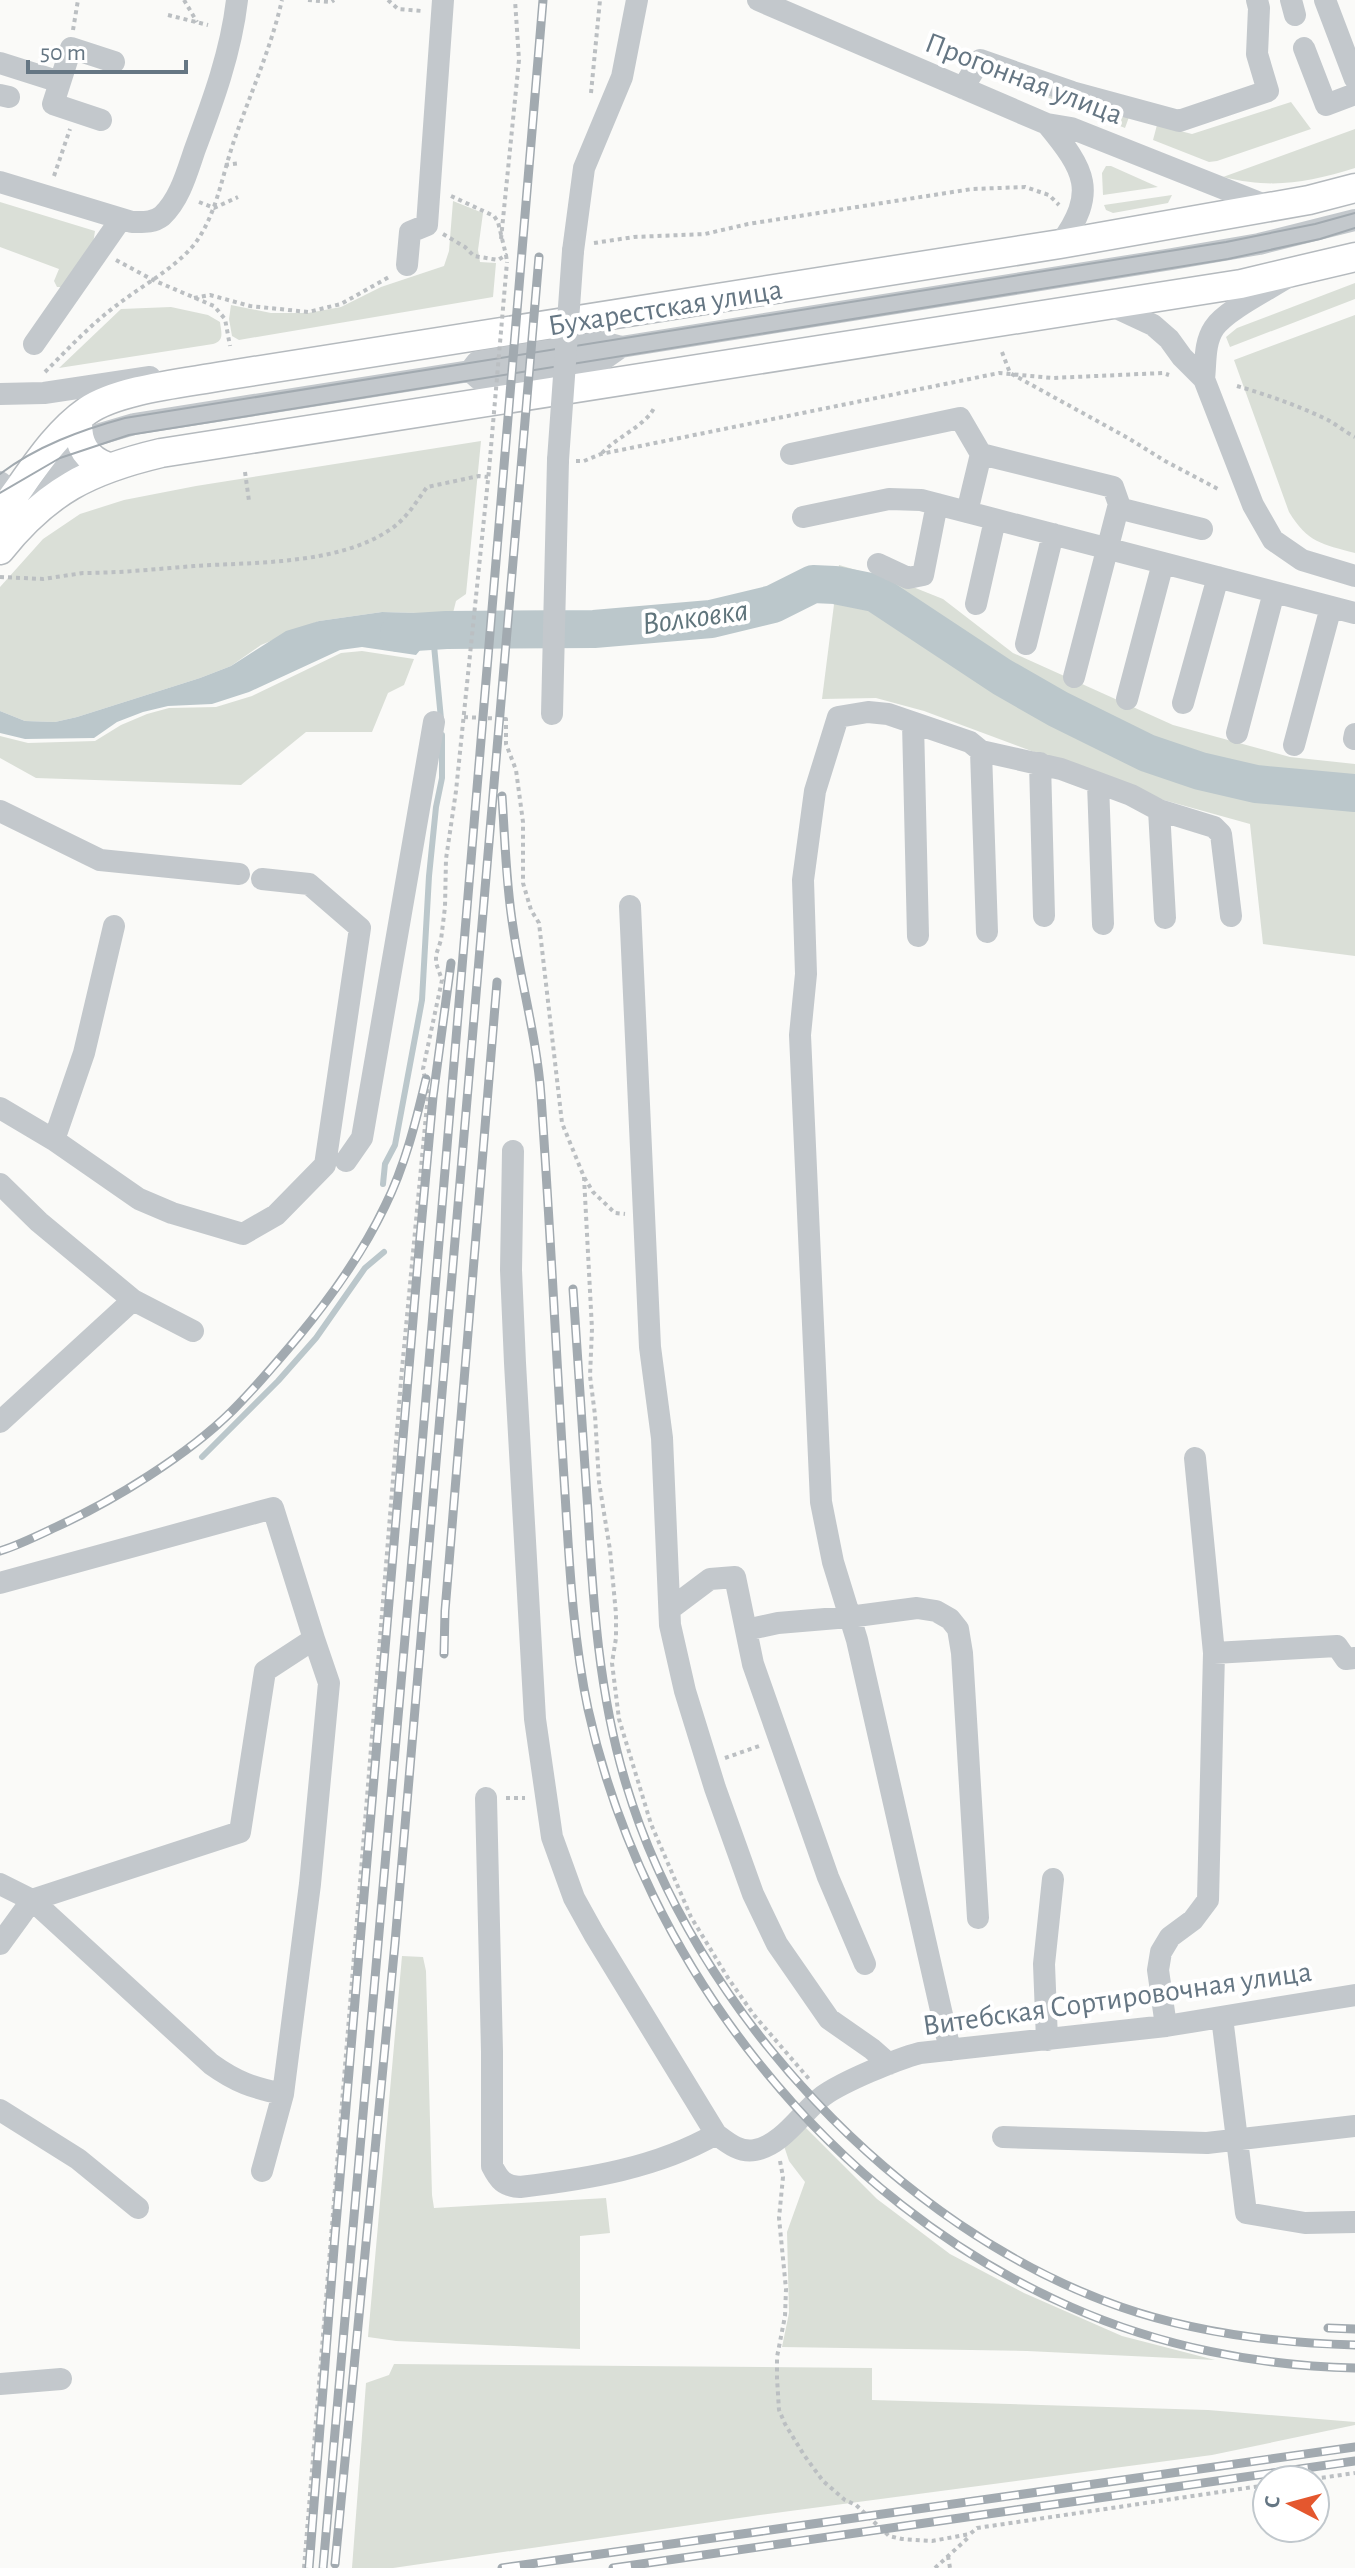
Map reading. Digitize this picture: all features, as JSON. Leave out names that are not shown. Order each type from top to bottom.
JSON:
[{"type":"main road","name":"Бухарестская улица","points":[[13,500],[50,449],[81,436],[88,410],[141,391],[1060,244],[1309,200],[1355,188]]},
{"type":"main road","points":[[0,550],[13,500],[108,467],[161,453],[1241,284],[1355,257]]},
{"type":"main road","points":[[81,436],[89,457],[108,467]]},
{"type":"street","points":[[0,182],[121,219],[157,220],[173,203],[183,181],[223,71],[237,0]]},
{"type":"street","points":[[552,714],[558,460],[573,251],[584,168],[622,77],[637,0]]},
{"type":"street","name":"Прогонная улица","points":[[758,0],[1047,124],[1071,128],[1270,207]]},
{"type":"street","points":[[963,88],[980,60],[1072,92],[1179,121],[1268,91],[1257,54],[1257,0]]},
{"type":"street","points":[[1325,0],[1355,79]]},
{"type":"street","points":[[407,265],[410,232],[427,225],[443,7]]},
{"type":"street","points":[[101,120],[53,104],[71,48],[114,62]]},
{"type":"street","points":[[1304,48],[1326,105],[1355,94]]},
{"type":"street","points":[[0,63],[60,82]]},
{"type":"street","points":[[1047,124],[1072,154],[1083,191],[1078,218],[1060,244]]},
{"type":"street","points":[[34,344],[121,219]]},
{"type":"street","points":[[13,500],[81,436],[134,424],[470,371],[477,362],[586,344],[602,342],[621,347],[1201,254],[1286,238],[1355,220]]},
{"type":"street","points":[[1204,379],[1206,348],[1214,328],[1223,318],[1295,273]]},
{"type":"street","points":[[1106,303],[1153,325],[1204,379],[1253,505],[1273,540],[1302,560],[1355,576]]},
{"type":"street","points":[[0,394],[44,393],[167,374],[223,376]]},
{"type":"street","points":[[791,454],[960,418],[981,454],[967,512]]},
{"type":"street","points":[[981,454],[1113,487],[1119,504],[1074,677]]},
{"type":"street","points":[[803,517],[889,499],[921,500],[1355,613]]},
{"type":"street","points":[[878,564],[908,578],[923,575],[937,504]]},
{"type":"street","points":[[1118,508],[1202,529]]},
{"type":"street","points":[[976,604],[995,520]]},
{"type":"street","points":[[1026,644],[1053,534]]},
{"type":"street","points":[[1127,699],[1163,563]]},
{"type":"street","points":[[1183,703],[1218,577]]},
{"type":"street","points":[[1237,733],[1274,592]]},
{"type":"street","points":[[1294,745],[1331,607]]},
{"type":"street","points":[[950,2050],[857,1640],[833,1562],[821,1502],[800,1035],[806,974],[803,880],[815,791],[838,717],[868,712],[888,714],[970,742],[981,751],[1040,763],[1131,795],[1159,810],[1214,827],[1221,834],[1231,916]]},
{"type":"street","points":[[346,1161],[362,1138],[434,722]]},
{"type":"street","points":[[913,723],[918,936]]},
{"type":"street","points":[[981,751],[987,932]]},
{"type":"street","points":[[1040,763],[1044,916]]},
{"type":"street","points":[[1098,783],[1103,924]]},
{"type":"street","points":[[1159,810],[1165,918]]},
{"type":"street","points":[[0,811],[100,860],[239,874]]},
{"type":"street","points":[[0,1108],[54,1140],[139,1199],[172,1213],[243,1234],[276,1215],[325,1165],[360,928],[309,884],[262,879]]},
{"type":"street","points":[[630,906],[650,1347],[662,1438],[670,1625],[685,1691],[708,1764],[753,1894],[777,1944],[829,2019],[889,2064]]},
{"type":"street","points":[[54,1140],[84,1053],[114,926]]},
{"type":"street","points":[[513,1151],[511,1270],[535,1719],[552,1837],[574,1898],[716,2134],[732,2146],[747,2150],[767,2146],[777,2139]]},
{"type":"street","points":[[0,1184],[39,1222],[133,1300],[193,1331]]},
{"type":"street","points":[[0,1422],[133,1300]]},
{"type":"street","points":[[1166,2026],[1158,1970],[1161,1952],[1170,1937],[1193,1920],[1208,1900],[1214,1653],[1195,1458]]},
{"type":"street","points":[[0,1583],[273,1508],[329,1683],[310,1884],[283,2094],[262,2171]]},
{"type":"street","points":[[670,1609],[710,1579],[735,1577],[753,1664],[828,1877],[865,1964]]},
{"type":"street","points":[[746,1630],[778,1623],[917,1608],[936,1611],[950,1619],[958,1629],[962,1653],[978,1918]]},
{"type":"street","points":[[0,1944],[32,1900],[240,1832],[265,1671],[314,1639]]},
{"type":"street","points":[[1214,1653],[1337,1646],[1346,1659],[1355,1658]]},
{"type":"street","points":[[486,1798],[492,2166],[498,2179],[509,2186],[520,2187],[635,2167],[688,2151],[716,2134]]},
{"type":"street","points":[[1047,2040],[1044,1964],[1053,1879]]},
{"type":"street","points":[[0,1884],[32,1900],[211,2064],[232,2079],[256,2089],[283,2094]]},
{"type":"street","name":"Витебская Сортировочная улица","points":[[777,2139],[826,2094],[920,2053],[1166,2026],[1355,1995]]},
{"type":"street","points":[[1222,2017],[1246,2213],[1305,2223],[1355,2222]]},
{"type":"street","points":[[0,2110],[78,2159],[138,2208]]},
{"type":"street","points":[[1003,2137],[1207,2143],[1355,2126]]},
{"type":"street","points":[[0,2384],[61,2379]]},
{"type":"path","points":[[71,48],[78,0]]},
{"type":"path","points":[[184,0],[197,22]]},
{"type":"path","points":[[44,373],[89,328],[153,280],[193,245],[214,208],[225,165],[274,33],[282,0]]},
{"type":"path","points":[[308,0],[334,0]]},
{"type":"path","points":[[388,0],[398,9],[443,7]]},
{"type":"path","points":[[501,239],[519,60],[515,0]]},
{"type":"path","points":[[590,107],[600,0]]},
{"type":"path","points":[[168,15],[208,25]]},
{"type":"path","points":[[54,176],[76,111]]},
{"type":"path","points":[[225,165],[240,163]]},
{"type":"path","points":[[304,2568],[428,1094],[423,1069],[442,980],[436,955],[445,907],[446,859],[464,717],[507,262],[494,216],[430,187]]},
{"type":"path","points":[[573,251],[601,241],[705,234],[748,224],[972,189],[1025,187],[1049,195],[1061,208]]},
{"type":"path","points":[[199,202],[214,208],[238,197]]},
{"type":"path","points":[[427,225],[458,242],[474,256],[498,260],[506,255]]},
{"type":"path","points":[[100,251],[153,280],[214,306],[225,319],[230,346]]},
{"type":"path","points":[[194,298],[210,295],[250,306],[308,312],[341,304],[407,265]]},
{"type":"path","points":[[1002,352],[1010,373],[1218,489]]},
{"type":"path","points":[[558,460],[584,461],[601,454],[999,373],[1052,378],[1163,373],[1174,378]]},
{"type":"path","points":[[1237,386],[1281,400],[1331,422],[1355,437]]},
{"type":"path","points":[[601,454],[615,440],[644,421],[654,408]]},
{"type":"path","points":[[245,472],[249,501]]},
{"type":"path","points":[[0,577],[60,578],[83,573],[277,561],[323,555],[354,548],[391,529],[409,514],[427,487],[479,476],[488,477]]},
{"type":"path","points":[[464,717],[506,719],[506,744],[516,770],[523,822],[523,883],[531,910],[539,923],[562,1123],[593,1192],[615,1213],[645,1215]]},
{"type":"path","points":[[584,1177],[592,1329],[590,1376],[599,1482],[610,1550],[616,1638],[612,1663],[619,1719],[651,1824],[691,1917],[754,2015],[788,2056],[826,2094]]},
{"type":"path","points":[[708,1764],[780,1739]]},
{"type":"path","points":[[777,2139],[783,2177],[779,2218],[786,2264],[785,2316],[777,2357],[779,2410],[804,2455],[823,2481],[845,2500],[856,2505],[889,2536],[932,2541],[970,2534],[977,2528],[1251,2487]]},
{"type":"path","points":[[1331,2476],[1355,2473]]},
{"type":"path","points":[[935,2568],[977,2528]]},
{"type":"path","points":[[948,2556],[950,2568]]},
{"type":"shaded area","points":[[986,73],[1129,117],[1125,128]]},
{"type":"shaded area","points":[[1291,102],[1311,129],[1217,161],[1209,162],[1153,140],[1157,125],[1192,134]]},
{"type":"shaded area","points":[[1355,129],[1355,168],[1289,183],[1258,183],[1223,177]]},
{"type":"shaded area","points":[[1106,166],[1158,187],[1103,195],[1102,173]]},
{"type":"shaded area","points":[[1172,195],[1168,203],[1113,213],[1106,210],[1104,205]]},
{"type":"shaded area","points":[[453,201],[483,213],[478,250],[480,262],[496,263],[493,297],[239,340],[232,336],[229,319],[231,305],[271,313],[308,313],[341,307],[381,287],[444,266],[449,251]]},
{"type":"shaded area","points":[[0,202],[95,231],[93,244],[62,287],[57,287],[54,281],[59,269],[0,247]]},
{"type":"shaded area","points":[[1355,283],[1355,299],[1230,347],[1226,337],[1237,328]]},
{"type":"shaded area","points":[[171,307],[208,315],[220,322],[219,341],[59,368],[121,309]]},
{"type":"shaded area","points":[[1355,315],[1355,553],[1317,541],[1303,530],[1289,512],[1234,360]]},
{"type":"shaded area","points":[[481,441],[466,594],[456,601],[451,621],[419,613],[382,612],[319,621],[261,645],[231,666],[77,717],[55,722],[25,721],[0,711],[0,587],[43,539],[80,514],[124,500],[196,486]]},
{"type":"shaded area","points":[[839,565],[908,585],[943,599],[1013,653],[1173,725],[1290,757],[1355,764],[1355,956],[1263,944],[1250,824],[1160,799],[924,711],[876,698],[822,699]]},
{"type":"shaded area","points":[[382,612],[419,613],[451,621],[449,638],[426,643],[416,655],[362,647],[340,650],[249,692],[212,704],[168,706],[143,712],[117,722],[94,738],[25,739],[0,733],[0,711],[25,721],[55,722],[77,717],[231,666],[286,631],[319,621]]},
{"type":"shaded area","points":[[362,651],[414,659],[404,685],[388,693],[372,732],[306,732],[241,785],[36,778],[0,758],[0,736],[28,743],[95,741],[147,714],[169,708],[216,707],[252,696],[341,653]]},
{"type":"shaded area","points":[[402,1956],[423,1957],[426,1971],[434,2208],[606,2198],[610,2233],[580,2236],[580,2349],[396,2341],[368,2337]]},
{"type":"shaded area","points":[[802,2124],[877,2199],[950,2254],[1024,2293],[1122,2336],[1215,2360],[1027,2351],[782,2347],[789,2313],[787,2232],[805,2182],[789,2161],[784,2146]]},
{"type":"shaded area","points":[[394,2364],[872,2368],[872,2400],[1208,2410],[1355,2422],[1355,2425],[1212,2455],[393,2568],[352,2568],[366,2383],[389,2375]]},
{"type":"waterway","name":"Волковка","points":[[399,633],[594,629],[711,619],[773,604],[813,584],[835,585],[875,593],[1002,677],[1147,753],[1200,771],[1256,784],[1355,793]]},
{"type":"waterway","points":[[433,635],[441,719]]},
{"type":"waterway","points":[[383,1184],[385,1164],[395,1145],[422,1000],[429,876],[442,778],[442,735]]},
{"type":"waterway","points":[[202,1457],[278,1381],[316,1338],[365,1268],[384,1252]]},
{"type":"tram line","points":[[0,474],[60,440],[125,418],[1226,242],[1355,213]]},
{"type":"tram line","points":[[0,493],[60,458],[129,435],[1228,259],[1355,228]]},
{"type":"railway","points":[[323,2568],[422,1445],[543,0]]},
{"type":"railway","points":[[335,2564],[395,1943],[539,257]]},
{"type":"railway","points":[[502,796],[511,911],[541,1096],[578,1652],[588,1709],[615,1804],[653,1896],[702,1983],[760,2064],[827,2139],[901,2205],[983,2261],[1071,2307],[1139,2333],[1246,2358],[1355,2368]]},
{"type":"railway","points":[[309,2568],[420,1238],[433,1097],[451,963]]},
{"type":"railway","points":[[444,1654],[497,982]]},
{"type":"railway","points":[[0,1551],[78,1516],[149,1476],[215,1427],[258,1383],[334,1290],[376,1224],[404,1159],[426,1079]]},
{"type":"railway","points":[[573,1289],[595,1615],[603,1683],[617,1750],[657,1868],[700,1950],[753,2028],[815,2101],[884,2167],[959,2224],[1038,2271],[1121,2307],[1178,2324],[1266,2339],[1355,2345]]},
{"type":"railway","points":[[1328,2328],[1355,2329]]},
{"type":"railway","points":[[502,2568],[1355,2447]]},
{"type":"railway","points":[[613,2568],[1355,2461]]}]
